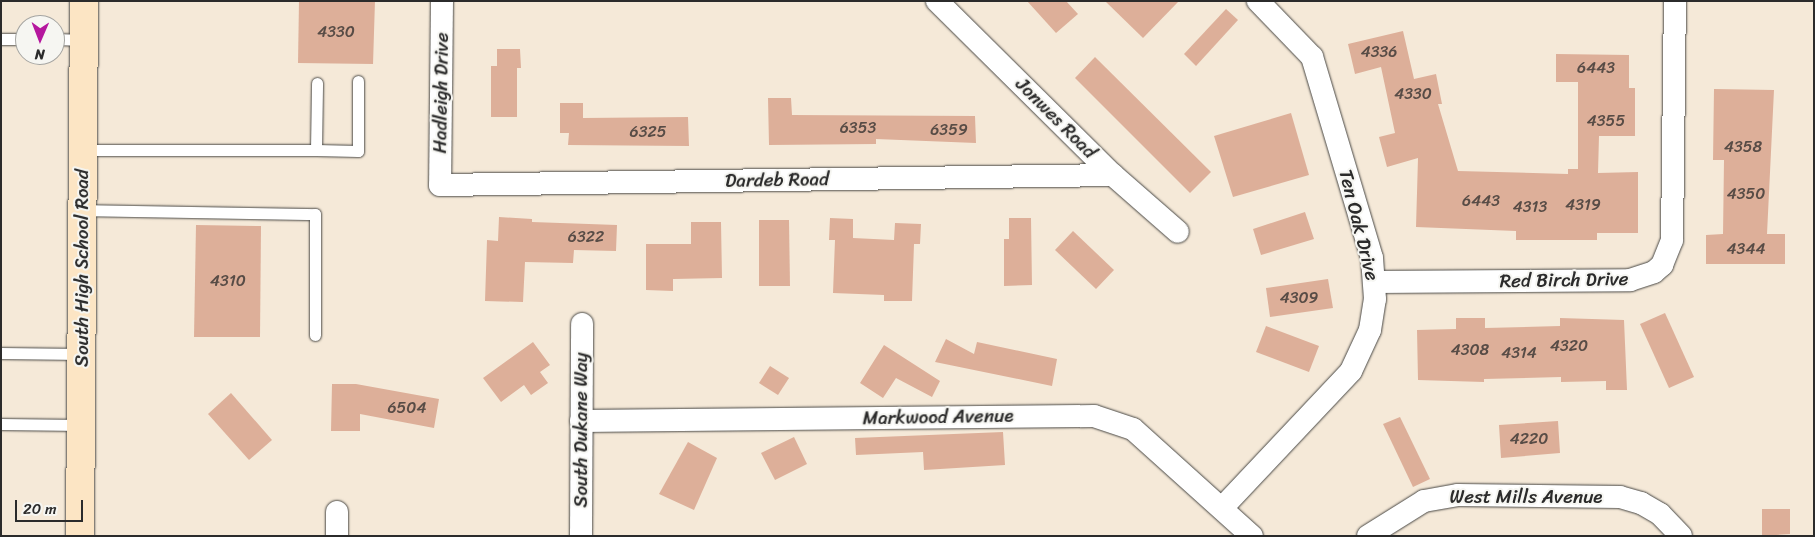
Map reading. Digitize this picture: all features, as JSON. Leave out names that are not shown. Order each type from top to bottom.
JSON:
[{"type":"street","name":"South High School Road","points":[[80,536],[84,1]]},
{"type":"street","name":"Hadleigh Drive","points":[[440,185],[442,1]]},
{"type":"street","name":"Jonwes Road","points":[[937,1],[1114,175],[1178,232]]},
{"type":"street","name":"Ten Oak Drive","points":[[1222,508],[1351,372],[1370,330],[1375,282],[1372,258],[1312,57],[1258,1]]},
{"type":"street","name":"Red Birch Drive","points":[[1375,282],[1630,280],[1649,274],[1662,266],[1672,240],[1675,1]]},
{"type":"street","name":"Dardeb Road","points":[[440,185],[1114,175]]},
{"type":"street","name":"South Dukane Way","points":[[581,536],[582,324]]},
{"type":"street","name":"Markwood Avenue","points":[[581,422],[1094,416],[1133,429],[1252,536]]},
{"type":"street","name":"West Mills Avenue","points":[[1368,536],[1424,501],[1458,495],[1620,497],[1640,503],[1660,514],[1681,536]]},
{"type":"street","points":[[337,512],[337,536]]},
{"type":"lane","points":[[1,39],[15,39]]},
{"type":"lane","points":[[65,39],[84,40]]},
{"type":"lane","points":[[83,150],[358,150],[358,81]]},
{"type":"lane","points":[[316,150],[317,83]]},
{"type":"lane","points":[[82,210],[315,214],[315,335]]},
{"type":"lane","points":[[1,353],[81,354]]},
{"type":"lane","points":[[1,424],[81,425]]},
{"type":"building","points":[[299,1],[375,1],[373,64],[298,63]]},
{"type":"building","points":[[1027,1],[1066,1],[1078,14],[1056,33]]},
{"type":"building","points":[[1105,1],[1179,1],[1143,38]]},
{"type":"building","points":[[1226,9],[1238,20],[1196,66],[1184,54]]},
{"type":"building","points":[[1403,31],[1414,79],[1436,74],[1442,104],[1438,104],[1458,171],[1568,174],[1568,169],[1578,169],[1578,82],[1556,82],[1556,54],[1629,55],[1629,88],[1635,88],[1635,136],[1599,136],[1598,173],[1638,172],[1638,233],[1597,233],[1597,240],[1516,240],[1516,231],[1416,227],[1418,158],[1387,167],[1379,137],[1395,133],[1381,67],[1355,74],[1348,44]]},
{"type":"building","points":[[497,49],[520,49],[521,68],[517,68],[517,117],[491,117],[491,66],[497,66]]},
{"type":"building","points":[[1095,57],[1211,172],[1190,193],[1075,78]]},
{"type":"building","points":[[1714,89],[1774,90],[1767,234],[1785,234],[1785,264],[1706,264],[1706,235],[1723,234],[1724,160],[1713,160]]},
{"type":"building","points":[[768,98],[791,98],[792,115],[975,116],[976,143],[876,139],[876,144],[769,145]]},
{"type":"building","points":[[560,103],[583,103],[583,118],[688,117],[689,146],[568,145],[569,133],[560,133]]},
{"type":"building","points":[[1291,113],[1309,175],[1233,197],[1214,136]]},
{"type":"building","points":[[1305,212],[1314,239],[1261,255],[1253,229]]},
{"type":"building","points":[[499,217],[532,219],[532,222],[617,225],[616,251],[574,250],[573,263],[525,262],[523,302],[485,301],[487,240],[498,241]]},
{"type":"building","points":[[830,218],[853,219],[853,238],[894,240],[895,223],[921,224],[920,244],[914,244],[912,301],[884,301],[884,295],[833,293],[835,240],[829,240]]},
{"type":"building","points":[[1009,218],[1031,218],[1032,285],[1004,286],[1004,239],[1009,239]]},
{"type":"building","points":[[759,220],[789,220],[790,286],[759,286]]},
{"type":"building","points":[[691,222],[721,222],[722,278],[673,279],[673,291],[646,290],[646,244],[691,244]]},
{"type":"building","points":[[196,225],[261,226],[260,337],[194,337]]},
{"type":"building","points":[[1073,231],[1114,270],[1096,289],[1055,250]]},
{"type":"building","points":[[1328,279],[1333,308],[1270,317],[1266,288]]},
{"type":"building","points":[[1665,313],[1694,377],[1669,388],[1640,324]]},
{"type":"building","points":[[1456,318],[1485,318],[1485,328],[1560,326],[1560,318],[1624,320],[1627,390],[1606,390],[1606,381],[1561,382],[1561,377],[1484,379],[1484,382],[1418,380],[1417,330],[1456,329]]},
{"type":"building","points":[[1266,326],[1319,346],[1309,372],[1256,352]]},
{"type":"building","points":[[946,339],[974,354],[977,342],[1057,359],[1052,386],[935,362]]},
{"type":"building","points":[[533,342],[550,365],[540,372],[548,383],[531,395],[524,385],[501,402],[483,378]]},
{"type":"building","points":[[884,345],[940,381],[932,397],[896,378],[883,398],[860,383]]},
{"type":"building","points":[[770,366],[789,378],[778,395],[759,383]]},
{"type":"building","points":[[332,384],[356,384],[439,399],[434,428],[360,414],[360,431],[331,431]]},
{"type":"building","points":[[231,393],[272,440],[249,460],[208,414]]},
{"type":"building","points":[[1400,417],[1430,479],[1413,487],[1383,424]]},
{"type":"building","points":[[1558,421],[1560,453],[1501,458],[1499,425]]},
{"type":"building","points":[[1003,432],[1005,465],[924,470],[923,452],[856,455],[855,438]]},
{"type":"building","points":[[794,437],[807,464],[775,480],[761,453]]},
{"type":"building","points":[[688,442],[717,458],[694,510],[659,494]]},
{"type":"building","points":[[1762,509],[1790,509],[1790,534],[1762,536]]}]
